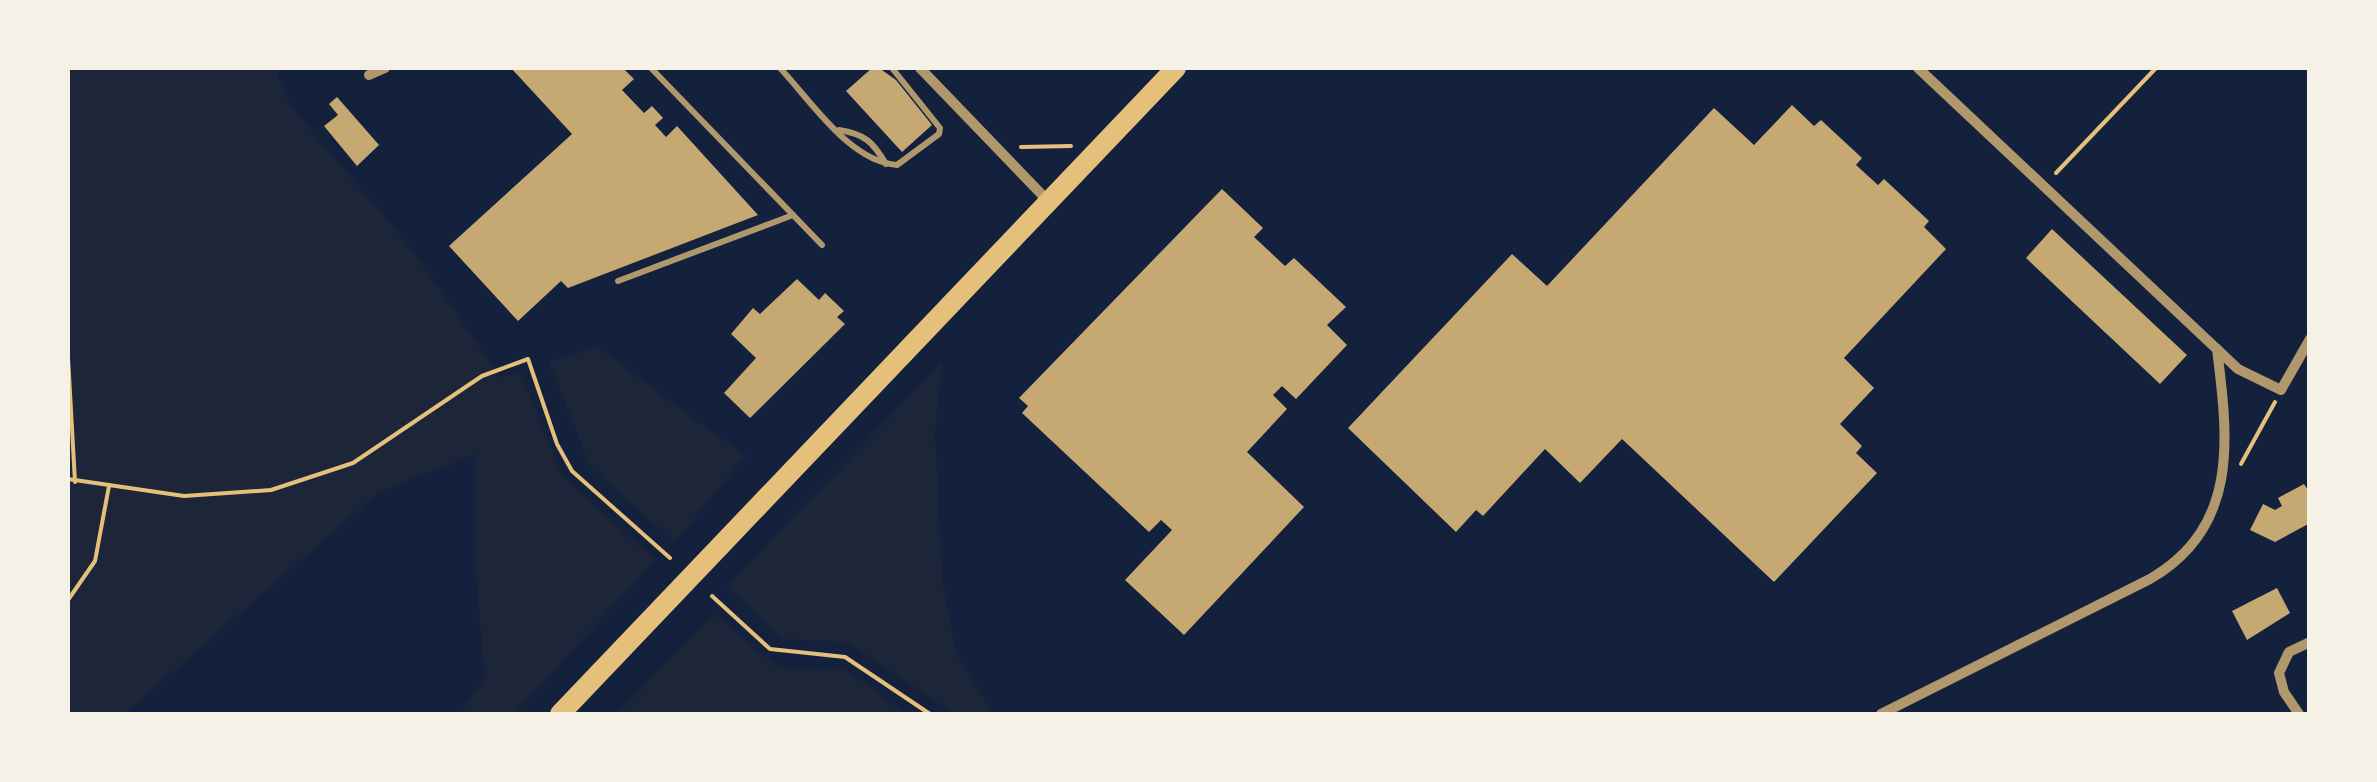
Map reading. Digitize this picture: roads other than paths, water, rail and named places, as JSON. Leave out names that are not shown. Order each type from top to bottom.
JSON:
[{"type":"main road","points":[[560,714],[1176,68]]},
{"type":"street","points":[[369,75],[385,68]]},
{"type":"street","points":[[920,68],[1049,202]]},
{"type":"street","points":[[1918,68],[2238,369],[2281,390],[2310,339]]},
{"type":"street","points":[[1881,714],[2150,578],[2184,555],[2210,520],[2222,472],[2224,404],[2216,348]]},
{"type":"street","points":[[2299,714],[2284,692],[2279,672],[2290,652],[2310,642]]},
{"type":"lane","points":[[651,68],[822,245]]},
{"type":"lane","points":[[780,68],[867,160],[886,164],[905,162],[940,128],[892,68]]},
{"type":"lane","points":[[838,130],[861,134],[886,164]]},
{"type":"lane","points":[[618,282],[793,215]]}]
